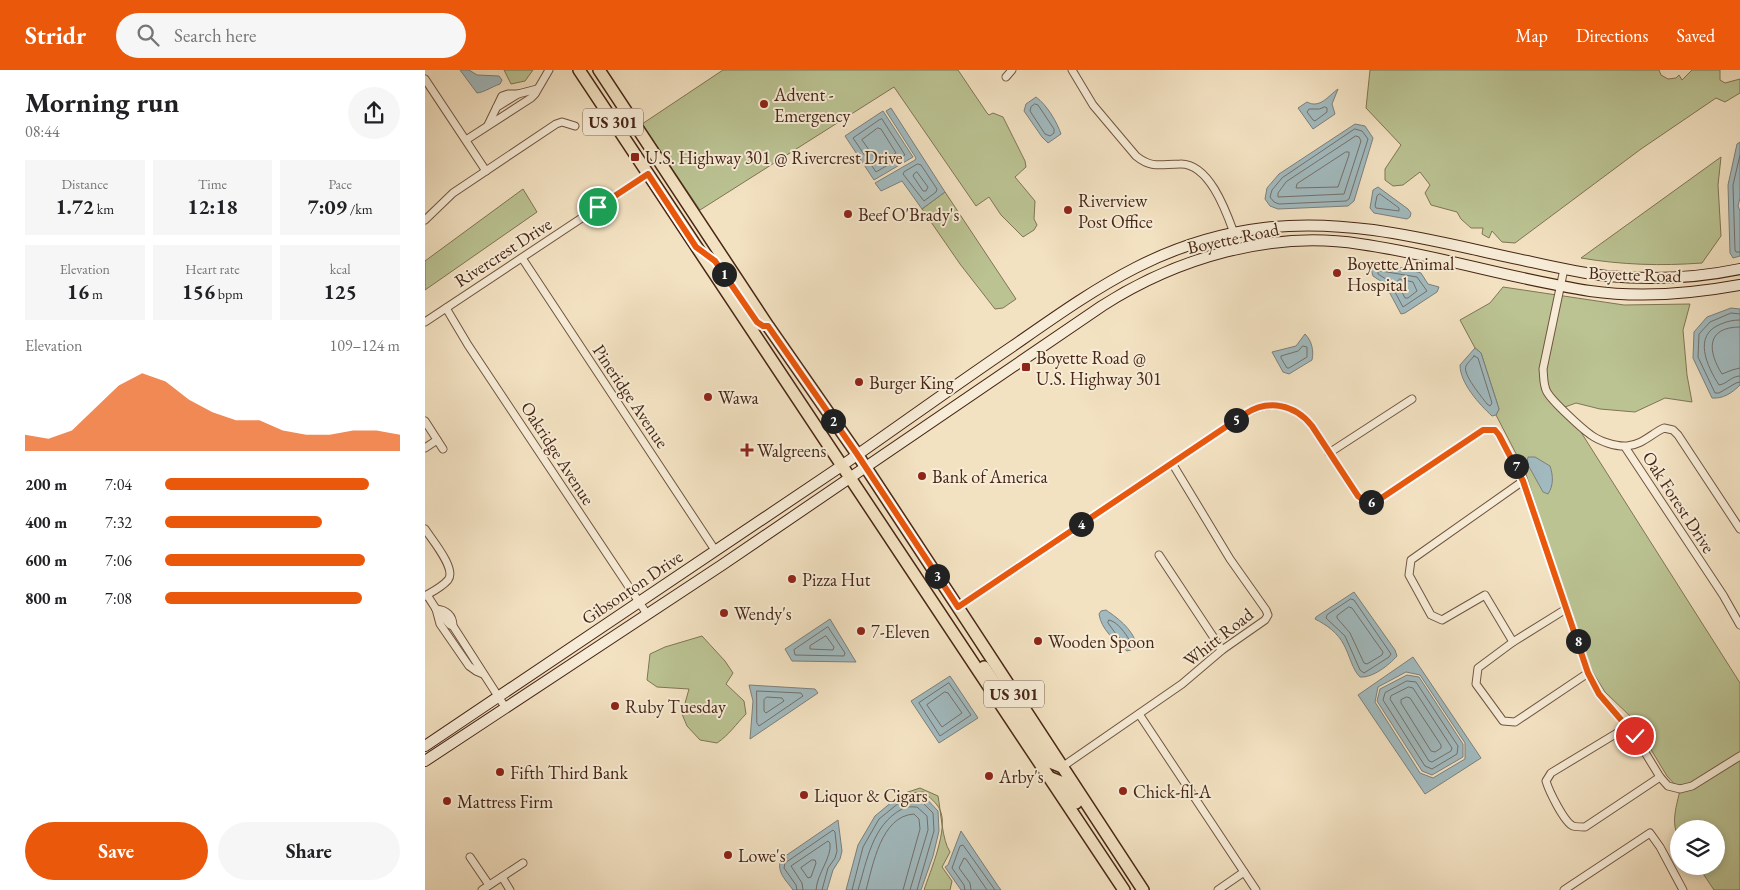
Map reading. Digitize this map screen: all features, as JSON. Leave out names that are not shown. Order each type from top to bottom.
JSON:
[{"type":"main road","name":"US 301","points":[[579,70],[1124,890]]},
{"type":"main road","name":"US 301","points":[[599,70],[768,326],[857,454],[1143,890]]},
{"type":"main road","points":[[648,174],[662,165]]},
{"type":"main road","name":"Boyette Road","points":[[857,454],[1112,280],[1161,255],[1200,241],[1234,233],[1293,225],[1332,225],[1365,228],[1607,276],[1645,278],[1697,275],[1740,269]]},
{"type":"main road","name":"Boyette Road","points":[[850,478],[1117,296],[1171,269],[1211,256],[1269,244],[1308,241],[1342,242],[1408,252],[1591,291],[1660,294],[1740,285]]},
{"type":"main road","points":[[696,247],[715,261],[757,322],[763,326],[768,326]]},
{"type":"main road","name":"Gibsonton Drive","points":[[425,746],[857,454]]},
{"type":"main road","name":"Gibsonton Drive","points":[[425,761],[850,478]]},
{"type":"main road","points":[[960,644],[974,655],[993,679],[1045,757],[1051,763],[1061,766]]},
{"type":"main road","points":[[1049,778],[1061,782],[1069,792],[1134,890]]},
{"type":"street","points":[[466,140],[531,98],[549,70]]},
{"type":"street","points":[[1006,77],[1012,70]]},
{"type":"street","points":[[1072,70],[1093,105],[1135,156],[1143,161],[1160,166],[1187,164],[1202,172],[1223,205],[1234,233]]},
{"type":"street","points":[[425,79],[486,171]]},
{"type":"street","points":[[488,125],[499,106],[499,99],[505,94],[518,94],[537,89]]},
{"type":"street","points":[[499,106],[509,113]]},
{"type":"street","points":[[425,220],[453,194],[556,124],[562,122],[575,126]]},
{"type":"street","name":"Rivercrest Drive","points":[[425,322],[648,174]]},
{"type":"street","name":"Pineridge Avenue","points":[[522,258],[715,550]]},
{"type":"street","points":[[1564,269],[1543,369],[1547,391],[1554,401],[1591,435],[1608,443],[1625,447],[1640,444],[1664,428],[1673,430],[1740,529]]},
{"type":"street","name":"Oakridge Avenue","points":[[446,308],[478,361],[647,614]]},
{"type":"street","points":[[1329,453],[1412,400]]},
{"type":"street","points":[[958,607],[1171,463],[1248,412],[1259,407],[1271,405],[1286,407],[1301,414],[1312,426],[1358,496],[1366,502],[1377,501],[1483,430],[1495,430],[1523,481],[1588,673],[1599,694],[1635,736],[1660,777],[1668,786],[1680,789],[1692,786],[1740,756]]},
{"type":"street","points":[[425,421],[443,449]]},
{"type":"street","points":[[425,448],[437,440]]},
{"type":"street","name":"Oak Forest Drive","points":[[1625,447],[1723,595],[1740,624]]},
{"type":"street","name":"Whitt Road","points":[[1061,766],[1182,684],[1222,650],[1265,620],[1268,615],[1230,559],[1171,463]]},
{"type":"street","points":[[1513,642],[1485,595],[1442,620],[1431,615],[1409,575],[1411,560],[1523,481]]},
{"type":"street","points":[[425,529],[449,566],[451,573],[446,582],[426,596],[436,609],[439,624],[469,666],[476,672],[484,674]]},
{"type":"street","points":[[1159,555],[1222,650]]},
{"type":"street","points":[[436,609],[449,614],[453,620],[453,626],[505,707]]},
{"type":"street","points":[[1566,609],[1513,642],[1478,668],[1476,684],[1503,721],[1515,722],[1588,673]]},
{"type":"street","points":[[1139,714],[1256,890]]},
{"type":"street","points":[[1627,727],[1551,773],[1546,781],[1549,790],[1568,822],[1573,826],[1585,827],[1660,777]]},
{"type":"street","points":[[1564,890],[1650,833],[1660,847],[1683,890]]},
{"type":"street","points":[[470,857],[489,885]]},
{"type":"street","points":[[482,890],[523,863]]},
{"type":"street","points":[[1218,890],[1244,872]]},
{"type":"street","points":[[502,877],[510,890]]},
{"type":"green space","points":[[504,70],[533,70],[525,81],[511,84]]},
{"type":"green space","points":[[723,70],[958,70],[987,113],[1003,117],[1025,161],[1026,167],[1015,177],[1035,201],[1034,219],[1037,225],[1034,230],[1023,237],[1001,215],[989,197],[976,206],[894,87],[700,210],[642,124]]},
{"type":"green space","points":[[1370,70],[1659,70],[1661,75],[1668,79],[1676,78],[1679,75],[1682,80],[1692,70],[1720,70],[1720,80],[1725,83],[1740,79],[1740,93],[1725,102],[1716,98],[1641,149],[1515,243],[1502,242],[1492,231],[1489,238],[1482,234],[1483,228],[1471,228],[1461,219],[1457,212],[1431,205],[1425,193],[1430,185],[1420,172],[1403,185],[1393,186],[1385,180],[1385,169],[1401,145],[1366,108]]},
{"type":"green space","points":[[1721,157],[1718,185],[1721,236],[1702,263],[1641,264],[1581,258]]},
{"type":"green space","points":[[523,189],[537,212],[425,290],[425,261]]},
{"type":"green space","points":[[945,192],[1016,299],[1003,308],[995,309],[960,264],[922,209]]},
{"type":"green space","points":[[1503,287],[1624,305],[1690,304],[1683,330],[1687,375],[1692,402],[1665,398],[1635,412],[1600,409],[1576,403],[1565,407],[1740,683],[1740,890],[1714,890],[1704,875],[1725,875],[1725,820],[1675,820],[1680,790],[1667,776],[1632,718],[1605,692],[1584,658],[1525,471],[1496,415],[1499,409],[1481,353],[1475,348],[1460,320],[1490,303]]},
{"type":"green space","points":[[702,636],[725,661],[733,673],[726,684],[744,701],[746,714],[717,743],[700,740],[687,726],[682,714],[689,689],[657,687],[647,680],[650,654],[665,647]]},
{"type":"green space","points":[[920,788],[938,796],[940,810],[924,792],[905,793]]},
{"type":"green space","points":[[942,826],[950,852],[942,867],[952,881],[950,890],[924,890],[938,850]]},
{"type":"water","points":[[460,70],[469,70],[477,75],[499,76],[502,80],[500,84],[477,93]]},
{"type":"water","points":[[1338,89],[1332,104],[1335,114],[1313,129],[1298,108],[1307,102],[1312,104],[1320,103]]},
{"type":"water","points":[[1036,97],[1051,114],[1061,134],[1048,143],[1024,111],[1026,104]]},
{"type":"water","points":[[891,108],[945,192],[922,209],[902,181],[881,191],[875,183],[916,158],[886,111]]},
{"type":"water","points":[[883,111],[913,157],[874,180],[845,136]]},
{"type":"water","points":[[1355,124],[1365,126],[1373,138],[1354,201],[1348,206],[1278,209],[1270,206],[1265,199],[1267,188],[1279,174]]},
{"type":"water","points":[[1740,142],[1740,198],[1738,206],[1740,211],[1740,256],[1733,258],[1730,253],[1728,185],[1737,144]]},
{"type":"water","points":[[1378,187],[1408,209],[1411,213],[1410,217],[1407,219],[1374,213],[1370,208],[1373,190]]},
{"type":"water","points":[[1375,265],[1404,268],[1421,273],[1428,284],[1439,287],[1437,292],[1401,314],[1385,284],[1373,276],[1371,269]]},
{"type":"water","points":[[1731,308],[1740,309],[1740,385],[1727,395],[1720,398],[1712,398],[1693,358],[1694,332],[1707,317]]},
{"type":"water","points":[[1305,334],[1312,346],[1312,360],[1289,374],[1283,372],[1272,352],[1296,346]]},
{"type":"water","points":[[1475,348],[1481,353],[1499,409],[1496,415],[1492,416],[1476,399],[1463,379],[1460,365]]},
{"type":"water","points":[[1528,457],[1535,457],[1550,466],[1552,480],[1548,494],[1543,492],[1527,463]]},
{"type":"water","points":[[1354,592],[1395,650],[1397,656],[1380,670],[1365,677],[1360,677],[1357,674],[1339,637],[1315,619]]},
{"type":"water","points":[[1106,610],[1121,621],[1130,631],[1137,648],[1127,651],[1109,634],[1099,614],[1101,611]]},
{"type":"water","points":[[830,619],[856,662],[792,661],[785,649]]},
{"type":"water","points":[[1413,657],[1481,758],[1425,794],[1358,695]],"holes":[[[1406,672],[1420,675],[1465,743],[1465,759],[1433,778],[1420,773],[1375,702],[1378,687]]]},
{"type":"water","points":[[1407,675],[1419,677],[1463,744],[1463,757],[1432,775],[1422,771],[1377,701],[1380,689]]},
{"type":"water","points":[[950,676],[978,718],[939,743],[911,701]]},
{"type":"water","points":[[749,685],[815,689],[818,693],[750,739],[753,701]]},
{"type":"water","points":[[923,795],[938,811],[939,831],[933,856],[921,890],[846,890],[858,845],[875,816],[899,796]]},
{"type":"water","points":[[838,820],[842,851],[840,859],[833,870],[827,890],[793,890],[781,872],[781,859]]},
{"type":"water","points":[[961,831],[1001,890],[961,890],[945,867],[948,865]]},
{"type":"place","name":"Advent - Emergency","points":[[764,104]]},
{"type":"place","name":"U.S. Highway 301 @ Rivercrest Drive","points":[[635,157]]},
{"type":"place","name":"Riverview Post Office","points":[[1068,210]]},
{"type":"place","name":"Beef O'Brady's","points":[[848,214]]},
{"type":"place","name":"Boyette Animal Hospital","points":[[1337,273]]},
{"type":"place","name":"Boyette Road @ U.S. Highway 301","points":[[1026,367]]},
{"type":"place","name":"Burger King","points":[[859,382]]},
{"type":"place","name":"Wawa","points":[[708,397]]},
{"type":"place","name":"Walgreens","points":[[747,450]]},
{"type":"place","name":"Bank of America","points":[[922,476]]},
{"type":"place","name":"Pizza Hut","points":[[792,579]]},
{"type":"place","name":"Wendy's","points":[[724,613]]},
{"type":"place","name":"7-Eleven","points":[[861,631]]},
{"type":"place","name":"Wooden Spoon","points":[[1038,641]]},
{"type":"place","name":"Ruby Tuesday","points":[[615,706]]},
{"type":"place","name":"Fifth Third Bank","points":[[500,772]]},
{"type":"place","name":"Arby's","points":[[989,776]]},
{"type":"place","name":"Chick-fil-A","points":[[1123,791]]},
{"type":"place","name":"Liquor & Cigars","points":[[804,795]]},
{"type":"place","name":"Mattress Firm","points":[[447,801]]},
{"type":"place","name":"Lowe's","points":[[728,855]]},
{"type":"route","points":[[598,207],[648,174],[696,247],[715,261],[757,322],[765,327],[768,326],[857,454],[958,607],[1251,410],[1259,407],[1282,406],[1301,414],[1312,426],[1358,496],[1366,502],[1377,501],[1483,430],[1495,430],[1520,473],[1588,673],[1599,694],[1635,736]]}]
